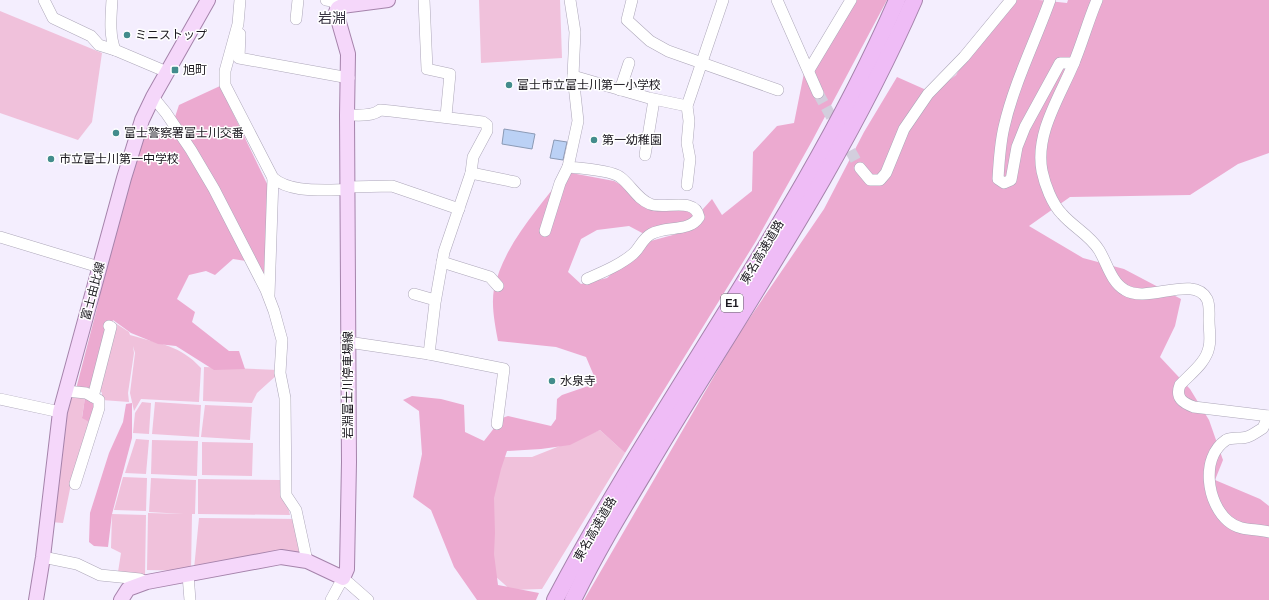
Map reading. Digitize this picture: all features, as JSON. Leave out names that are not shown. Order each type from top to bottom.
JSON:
[{"type":"highway","name":"東名高速道路","points":[[555,600],[633,462],[791,204],[863,71],[897,0]]},
{"type":"highway","name":"東名高速道路","points":[[573,600],[646,470],[804,211],[843,140],[914,0]]},
{"type":"main road","name":"富士由比線","points":[[36,600],[43,557],[60,412],[124,178],[142,120],[153,97],[208,0]]},
{"type":"main road","name":"岩淵富士川停車場線","points":[[343,578],[347,569],[348,548],[347,115],[349,78],[348,54],[336,12],[337,3],[388,0]]},
{"type":"main road","points":[[121,600],[128,589],[148,582],[281,557],[307,561],[343,578]]},
{"type":"street","points":[[44,0],[53,18],[91,36],[99,45],[115,50],[167,72]]},
{"type":"street","points":[[112,0],[111,28],[112,41],[115,50]]},
{"type":"street","points":[[240,0],[238,24],[225,71],[225,85],[273,178],[285,186],[298,188],[348,189],[392,186],[459,209]]},
{"type":"street","points":[[296,19],[298,0]]},
{"type":"street","points":[[424,0],[428,69],[450,74],[446,116]]},
{"type":"street","points":[[545,231],[560,183],[568,167],[578,120],[573,76],[575,32],[570,0]]},
{"type":"street","points":[[632,0],[627,20],[650,42],[668,51],[778,90]]},
{"type":"street","points":[[687,185],[690,159],[687,143],[689,121],[687,106],[723,0]]},
{"type":"street","points":[[778,0],[818,93]]},
{"type":"street","points":[[809,70],[851,0]]},
{"type":"street","points":[[860,168],[870,180],[880,180],[886,173],[904,129],[928,94],[964,57],[1011,0]]},
{"type":"street","points":[[1050,0],[1039,32],[1031,47],[1004,126],[999,155],[998,178],[1000,182],[1004,183],[1011,180],[1017,147],[1023,132],[1060,63],[1074,63]]},
{"type":"street","points":[[1097,0],[1074,63],[1047,125],[1042,141],[1042,170],[1053,200],[1062,214],[1099,249],[1116,282],[1125,290],[1141,294],[1187,288],[1198,290],[1207,299],[1209,347],[1205,359],[1180,385],[1178,391],[1179,398],[1184,403],[1194,407],[1268,416],[1264,428],[1248,437],[1227,440],[1217,450],[1212,459],[1209,471],[1210,491],[1218,509],[1229,522],[1245,530],[1269,532]]},
{"type":"street","points":[[238,24],[240,32],[239,58],[349,78]]},
{"type":"street","points":[[620,90],[629,63]]},
{"type":"street","points":[[573,76],[654,100],[687,106]]},
{"type":"street","points":[[153,97],[166,113],[191,150],[214,189],[269,298],[282,340],[280,373],[285,398],[286,495],[296,510],[307,561]]},
{"type":"street","points":[[644,155],[654,100]]},
{"type":"street","points":[[347,115],[368,114],[385,110],[446,116],[483,122],[487,125],[487,131],[473,157],[471,173],[442,262],[429,354]]},
{"type":"street","points":[[568,167],[612,173],[620,176],[640,199],[660,207],[682,205],[691,206],[698,213],[699,217],[691,226],[652,233],[642,242],[634,253],[625,260],[587,279]]},
{"type":"street","points":[[471,173],[515,182]]},
{"type":"street","points":[[269,298],[273,178]]},
{"type":"street","points":[[0,237],[99,266]]},
{"type":"street","points":[[442,262],[490,277],[498,286]]},
{"type":"street","points":[[414,294],[436,300]]},
{"type":"street","points":[[94,397],[111,327],[109,326]]},
{"type":"street","points":[[348,342],[429,354],[504,369],[497,424]]},
{"type":"street","points":[[66,390],[86,393],[99,400],[99,408],[75,484]]},
{"type":"street","points":[[0,399],[60,412]]},
{"type":"street","points":[[43,557],[76,564],[100,575],[140,579],[148,582]]},
{"type":"street","points":[[188,575],[190,600]]},
{"type":"street","points":[[330,600],[343,578],[368,600]]},
{"type":"shaded area","points":[[479,0],[560,0],[562,58],[481,63]]},
{"type":"shaded area","points":[[851,0],[887,0],[812,141],[756,241],[625,453],[600,430],[570,445],[541,449],[507,451],[494,498],[494,554],[498,585],[539,593],[536,600],[477,600],[454,567],[431,510],[413,497],[422,454],[419,411],[403,400],[412,396],[441,399],[464,405],[465,432],[484,441],[502,418],[508,416],[551,426],[556,419],[557,399],[562,395],[597,383],[586,357],[556,347],[498,341],[493,308],[494,289],[506,257],[524,227],[566,172],[614,181],[645,198],[699,208],[696,222],[646,235],[629,226],[597,230],[581,239],[568,272],[581,284],[607,278],[647,242],[691,230],[702,221],[703,209],[712,199],[722,215],[752,191],[753,152],[777,126],[794,123],[804,73]]},
{"type":"shaded area","points":[[1013,0],[1039,0],[1067,3],[1068,0],[1269,0],[1269,153],[1238,164],[1190,195],[1070,197],[1029,226],[1083,258],[1124,269],[1181,299],[1175,326],[1160,357],[1190,389],[1209,420],[1223,460],[1215,480],[1260,499],[1269,506],[1269,600],[584,600],[738,335],[824,209],[864,132],[897,77],[933,93],[956,75],[969,53]]},
{"type":"shaded area","points":[[0,11],[102,53],[92,122],[78,140],[0,113]]},
{"type":"shaded area","points":[[220,86],[269,188],[270,280],[246,261],[233,259],[215,275],[206,271],[189,275],[177,299],[195,312],[192,322],[229,351],[239,351],[245,369],[214,370],[176,346],[158,344],[131,333],[113,320],[95,392],[100,407],[93,424],[82,418],[86,391],[76,389],[97,308],[112,236],[142,138],[173,123],[179,105]]},
{"type":"shaded area","points":[[112,321],[129,332],[130,335],[169,346],[193,360],[201,368],[199,402],[141,399],[134,411],[130,393],[135,353],[133,346],[134,353],[128,393],[129,402],[102,400],[102,393],[98,387]]},
{"type":"shaded area","points":[[204,367],[278,370],[278,374],[257,393],[252,403],[203,401]]},
{"type":"shaded area","points":[[72,394],[85,398],[82,417],[93,424],[70,489],[63,523],[50,522],[63,433]]},
{"type":"shaded area","points":[[142,402],[151,403],[149,434],[133,433],[135,413]]},
{"type":"shaded area","points":[[155,402],[201,405],[199,437],[152,434]]},
{"type":"shaded area","points":[[132,403],[132,438],[112,514],[108,547],[94,546],[89,542],[90,513],[109,453],[123,422],[126,404]]},
{"type":"shaded area","points":[[205,405],[252,407],[250,440],[201,437]]},
{"type":"shaded area","points":[[600,430],[625,453],[542,589],[511,590],[495,576],[490,500],[501,457],[532,457]]},
{"type":"shaded area","points":[[136,439],[149,440],[146,474],[125,473]]},
{"type":"shaded area","points":[[152,440],[198,441],[197,476],[151,474]]},
{"type":"shaded area","points":[[202,442],[253,443],[252,476],[202,475]]},
{"type":"shaded area","points":[[123,477],[147,478],[146,511],[114,510]]},
{"type":"shaded area","points":[[151,478],[196,480],[195,514],[192,514],[191,571],[147,570],[148,513],[184,514],[149,512]]},
{"type":"shaded area","points":[[198,479],[281,480],[290,515],[198,514]]},
{"type":"shaded area","points":[[112,514],[146,515],[145,575],[118,572],[121,553],[111,548]]},
{"type":"shaded area","points":[[199,518],[298,519],[303,557],[194,569]]},
{"type":"water","points":[[504,129],[535,134],[532,149],[502,144]]},
{"type":"water","points":[[554,140],[567,142],[563,160],[550,158]]},
{"type":"tunnel","points":[[818,93],[860,168]]},
{"type":"place","name":"ミニストップ","points":[[127,35]]},
{"type":"place","name":"旭町","points":[[175,70]]},
{"type":"place","name":"富士市立富士川第一小学校","points":[[509,85]]},
{"type":"place","name":"富士警察署富士川交番","points":[[116,133]]},
{"type":"place","name":"第一幼稚園","points":[[594,140]]},
{"type":"place","name":"市立富士川第一中学校","points":[[51,159]]},
{"type":"place","name":"水泉寺","points":[[552,381]]},
{"type":"district","name":"岩淵","points":[[332,18]]}]
